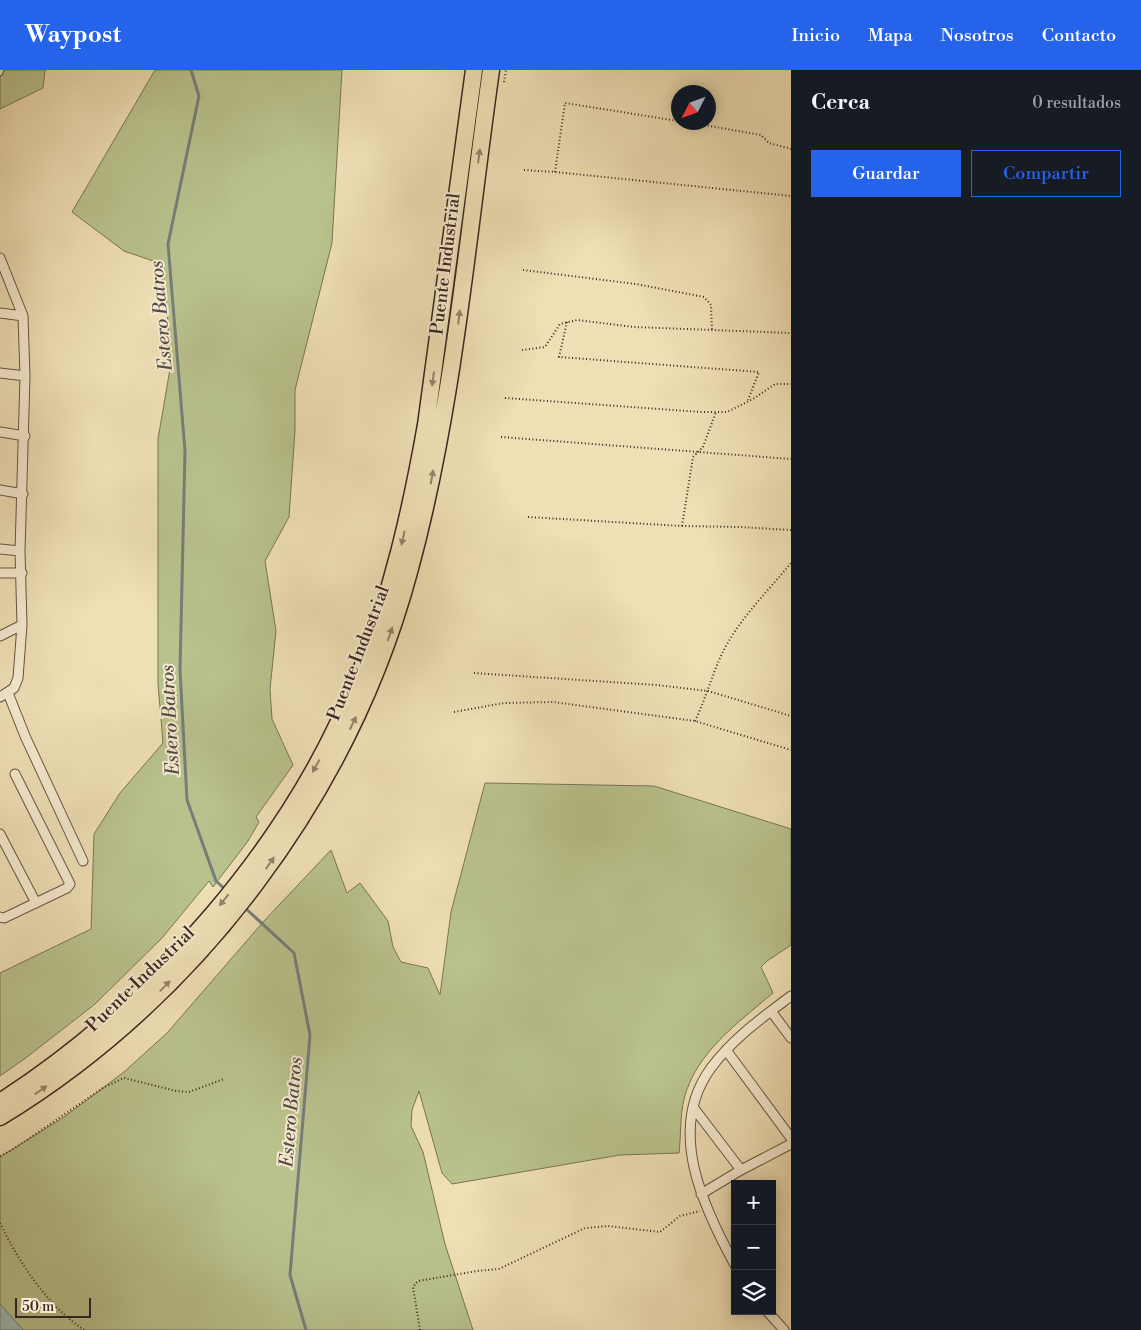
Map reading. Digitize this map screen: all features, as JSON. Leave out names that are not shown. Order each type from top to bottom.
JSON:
[{"type":"highway","name":"Puente Industrial","points":[[0,1117],[62,1075],[129,1021],[180,972],[229,917],[267,868],[312,799],[342,745],[366,677],[380,617],[398,561],[420,460],[452,241],[474,70]]},
{"type":"highway","name":"Puente Industrial","points":[[0,1102],[59,1061],[102,1026],[173,957],[221,904],[259,855],[294,803],[366,677],[398,610],[409,575],[434,465],[453,361],[490,70]]},
{"type":"street","points":[[1,263],[23,316],[25,376],[20,551],[22,624],[17,684],[4,695],[83,861]]},
{"type":"street","points":[[0,313],[23,316]]},
{"type":"street","points":[[0,373],[25,376]]},
{"type":"street","points":[[0,432],[24,436]]},
{"type":"street","points":[[0,490],[23,494]]},
{"type":"street","points":[[0,549],[20,551]]},
{"type":"street","points":[[0,574],[22,573]]},
{"type":"street","points":[[0,636],[22,624]]},
{"type":"street","points":[[0,917],[4,918],[67,888],[70,881],[15,774]]},
{"type":"street","points":[[0,834],[36,903]]},
{"type":"street","points":[[731,1257],[701,1194],[691,1150],[693,1106],[698,1090],[706,1076],[726,1050],[791,996]]},
{"type":"street","points":[[771,1011],[791,1038]]},
{"type":"street","points":[[726,1050],[791,1138]]},
{"type":"street","points":[[693,1106],[741,1170]]},
{"type":"street","points":[[701,1194],[741,1170],[791,1144]]},
{"type":"street","points":[[771,1315],[784,1330]]},
{"type":"path","points":[[555,172],[565,102],[671,120]]},
{"type":"path","points":[[716,127],[761,134],[769,143],[791,149]]},
{"type":"path","points":[[524,170],[791,196]]},
{"type":"path","points":[[522,270],[636,284],[704,297],[711,305],[712,330]]},
{"type":"path","points":[[522,350],[545,348],[560,324],[577,320],[634,327],[791,333]]},
{"type":"path","points":[[567,322],[559,357],[758,372],[748,402]]},
{"type":"path","points":[[505,398],[700,412],[728,412],[748,402],[775,384],[791,384]]},
{"type":"path","points":[[682,526],[693,457],[703,447],[716,412]]},
{"type":"path","points":[[501,437],[791,459]]},
{"type":"path","points":[[528,517],[791,530]]},
{"type":"path","points":[[695,721],[714,671],[727,645],[748,613],[791,564]]},
{"type":"path","points":[[474,674],[647,684],[708,691],[791,716]]},
{"type":"path","points":[[454,712],[504,703],[553,702],[695,721],[791,750]]},
{"type":"path","points":[[0,1156],[12,1150],[103,1088],[124,1078],[176,1091],[189,1092],[224,1079]]},
{"type":"path","points":[[420,1330],[413,1287],[418,1281],[477,1271],[499,1270],[585,1228],[608,1226],[660,1232],[680,1216],[707,1209]]},
{"type":"path","points":[[0,1223],[17,1255],[45,1296],[62,1313],[84,1330]]},
{"type":"green space","points":[[0,70],[45,70],[43,88],[0,109]]},
{"type":"green space","points":[[155,70],[342,70],[332,243],[295,390],[295,430],[289,517],[265,561],[276,631],[270,689],[272,719],[293,765],[256,817],[259,822],[248,841],[213,887],[209,881],[162,938],[95,1004],[0,1076],[0,973],[91,929],[94,834],[120,793],[163,743],[158,684],[158,439],[170,369],[167,305],[159,263],[124,251],[72,212]]},
{"type":"green space","points":[[485,783],[654,786],[791,829],[791,945],[761,967],[773,993],[733,1027],[708,1053],[698,1067],[684,1099],[679,1153],[620,1155],[452,1184],[442,1173],[419,1091],[412,1110],[411,1126],[423,1152],[445,1244],[473,1330],[23,1330],[0,1304],[0,1157],[64,1117],[124,1072],[167,1033],[264,921],[331,850],[347,893],[360,883],[388,921],[393,947],[401,962],[428,968],[440,995],[451,912]]},
{"type":"water","points":[[0,1304],[23,1330],[0,1330]]},
{"type":"waterway","name":"Estero Batros","points":[[191,70],[199,96],[168,244],[185,451],[180,670],[187,800],[216,881],[226,890]]},
{"type":"waterway","name":"Estero Batros","points":[[243,906],[294,953],[310,1035],[290,1275],[306,1330]]}]
